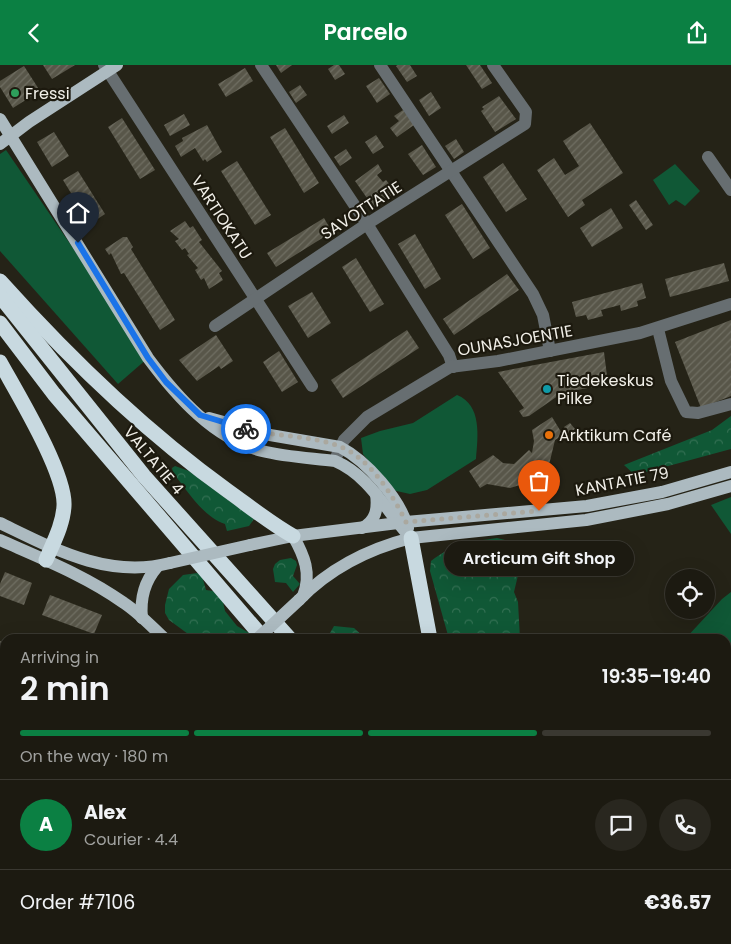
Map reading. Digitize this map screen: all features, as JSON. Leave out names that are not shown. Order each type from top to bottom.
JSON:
[{"type":"highway","points":[[0,281],[77,365],[119,404],[195,467],[293,536]]},
{"type":"highway","name":"VALTATIE 4","points":[[0,296],[144,476],[286,634]]},
{"type":"highway","name":"VALTATIE 4","points":[[0,323],[54,394],[260,634]]},
{"type":"highway","points":[[0,362],[20,397],[63,490],[63,512],[49,554]]},
{"type":"highway","points":[[411,538],[429,634]]},
{"type":"main road","points":[[0,144],[28,122],[110,67]]},
{"type":"main road","points":[[0,119],[148,358],[166,382],[200,415],[234,440],[256,449],[335,461],[353,471],[402,522]]},
{"type":"main road","points":[[200,415],[270,435],[340,447],[358,458],[395,502],[402,522],[411,538]]},
{"type":"main road","name":"KANTATIE 79","points":[[49,554],[96,564],[138,568],[156,567],[293,536],[402,522],[586,506],[662,491],[731,472]]},
{"type":"main road","name":"KANTATIE 79","points":[[262,634],[301,597],[351,560],[387,544],[411,538],[586,520],[668,504],[731,486]]},
{"type":"main road","points":[[361,528],[370,523],[376,513],[376,494]]},
{"type":"main road","points":[[0,523],[100,587],[160,634]]},
{"type":"main road","points":[[293,536],[305,560],[308,573],[307,582],[301,597]]},
{"type":"main road","points":[[0,539],[49,554]]},
{"type":"main road","points":[[142,618],[143,590],[156,567]]},
{"type":"street","points":[[261,65],[367,224],[449,355],[453,367]]},
{"type":"street","points":[[380,65],[533,295],[542,315],[550,351]]},
{"type":"street","name":"SAVOTTATIE","points":[[215,326],[367,224],[526,124],[526,112],[493,65]]},
{"type":"street","name":"VARTIOKATU","points":[[110,67],[312,386]]},
{"type":"street","points":[[708,157],[731,190]]},
{"type":"street","name":"OUNASJOENTIE","points":[[335,461],[340,447],[367,417],[441,371],[453,367],[550,351],[658,329],[731,304]]},
{"type":"street","points":[[658,329],[671,381],[686,412],[698,413],[731,404]]},
{"type":"green space","points":[[6,150],[148,358],[118,384],[0,251],[0,154]]},
{"type":"green space","points":[[675,164],[700,191],[685,206],[676,200],[669,205],[653,180]]},
{"type":"green space","points":[[457,395],[471,406],[475,414],[477,422],[476,459],[427,490],[410,494],[392,490],[363,454],[361,438],[413,423]]},
{"type":"green space","points":[[731,416],[731,449],[635,475],[624,465],[712,430]]},
{"type":"green space","points":[[175,466],[189,471],[254,519],[249,526],[227,531],[225,524],[209,515],[190,495],[173,473],[172,468]]},
{"type":"green space","points":[[731,497],[731,534],[711,505]]},
{"type":"green space","points":[[497,538],[517,543],[524,550],[514,592],[518,602],[520,634],[448,634],[430,571],[431,561],[447,550],[462,544]]},
{"type":"green space","points":[[291,558],[296,561],[297,565],[293,576],[300,584],[293,592],[286,583],[275,582],[273,569],[280,560]]},
{"type":"green space","points":[[197,573],[202,576],[206,590],[213,591],[223,602],[225,611],[237,626],[251,634],[188,634],[169,620],[165,613],[165,605],[169,589],[183,575]]},
{"type":"green space","points":[[731,592],[731,634],[690,634],[704,619],[715,619],[715,607]]},
{"type":"green space","points":[[334,626],[354,628],[361,634],[330,634]]},
{"type":"building","points":[[43,65],[75,65],[52,79]]},
{"type":"building","points":[[276,65],[292,65],[281,73]]},
{"type":"building","points":[[334,65],[339,65],[345,74],[335,80],[328,69]]},
{"type":"building","points":[[410,65],[417,76],[407,82],[396,66]]},
{"type":"building","points":[[466,65],[480,65],[492,83],[482,89]]},
{"type":"building","points":[[24,66],[40,91],[13,108],[0,87],[0,81]]},
{"type":"building","points":[[245,68],[253,81],[226,97],[218,84]]},
{"type":"building","points":[[379,78],[390,94],[377,103],[366,86]]},
{"type":"building","points":[[300,85],[307,95],[296,103],[289,92]]},
{"type":"building","points":[[431,92],[441,108],[429,116],[419,100]]},
{"type":"building","points":[[499,96],[516,119],[495,132],[481,111],[484,109],[482,107]]},
{"type":"building","points":[[403,110],[414,125],[397,137],[390,128],[399,121],[394,116]]},
{"type":"building","points":[[184,114],[190,125],[170,136],[164,125]]},
{"type":"building","points":[[344,115],[349,123],[332,134],[327,126]]},
{"type":"building","points":[[122,118],[155,170],[140,179],[108,127]]},
{"type":"building","points":[[590,123],[623,173],[582,200],[585,205],[568,217],[537,170],[554,158],[565,175],[579,166],[563,141]]},
{"type":"building","points":[[207,125],[222,152],[207,162],[205,159],[203,161],[195,148],[181,157],[175,146],[183,141],[182,138]]},
{"type":"building","points":[[285,128],[319,183],[304,193],[270,137]]},
{"type":"building","points":[[54,132],[69,156],[52,167],[37,142]]},
{"type":"building","points":[[376,135],[384,147],[373,154],[365,142]]},
{"type":"building","points":[[456,139],[464,152],[454,159],[445,146]]},
{"type":"building","points":[[422,145],[436,167],[423,175],[408,154]]},
{"type":"building","points":[[346,149],[352,158],[340,166],[334,157]]},
{"type":"building","points":[[237,161],[271,215],[255,225],[221,171]]},
{"type":"building","points":[[503,163],[527,199],[506,212],[483,177]]},
{"type":"building","points":[[378,164],[382,171],[377,175],[383,182],[386,180],[396,192],[374,208],[355,181]]},
{"type":"building","points":[[78,171],[105,214],[90,224],[63,180]]},
{"type":"building","points":[[636,200],[653,225],[646,230],[629,205]]},
{"type":"building","points":[[462,204],[490,248],[473,259],[445,215]]},
{"type":"building","points":[[611,208],[623,228],[592,247],[580,228]]},
{"type":"building","points":[[324,218],[332,232],[276,267],[267,253]]},
{"type":"building","points":[[185,221],[190,228],[193,226],[202,240],[199,242],[222,271],[219,273],[223,280],[209,289],[204,278],[201,280],[195,270],[198,268],[187,255],[189,254],[185,248],[182,250],[175,241],[179,239],[170,231]]},
{"type":"building","points":[[415,234],[441,279],[425,289],[398,244]]},
{"type":"building","points":[[123,237],[127,237],[133,247],[131,249],[175,320],[160,330],[124,273],[121,274],[111,253],[109,255],[105,249]]},
{"type":"building","points":[[356,258],[384,304],[370,312],[342,267]]},
{"type":"building","points":[[724,263],[729,281],[670,297],[665,279]]},
{"type":"building","points":[[507,274],[519,290],[454,335],[443,319]]},
{"type":"building","points":[[642,283],[646,298],[637,301],[638,306],[621,311],[620,305],[601,310],[603,316],[588,320],[586,315],[576,317],[572,302]]},
{"type":"building","points":[[312,292],[331,323],[308,338],[288,306]]},
{"type":"building","points":[[731,320],[731,396],[701,408],[675,342]]},
{"type":"building","points":[[407,330],[419,348],[343,398],[331,380]]},
{"type":"building","points":[[216,335],[233,361],[221,369],[219,366],[197,381],[179,360]]},
{"type":"building","points":[[279,351],[298,382],[282,392],[263,362]]},
{"type":"building","name":"Tiedekeskus Pilke","points":[[604,352],[608,384],[562,393],[529,416],[523,417],[519,411],[524,408],[498,372]]},
{"type":"building","points":[[552,417],[563,435],[555,440],[549,465],[536,477],[546,489],[537,490],[530,482],[510,488],[487,484],[480,488],[469,471],[493,455],[503,463],[514,464],[529,450],[532,453],[534,441],[532,430]]},
{"type":"building","points":[[570,423],[575,429],[569,434],[564,427]]},
{"type":"building","points":[[5,572],[32,583],[24,605],[0,596],[0,584]]},
{"type":"building","points":[[50,595],[102,615],[94,634],[42,615]]},
{"type":"way so far","points":[[246,429],[270,435],[315,441],[340,447],[350,452],[369,469],[402,512],[406,522],[539,511]]},
{"type":"place","name":"Fressi","points":[[15,93]]},
{"type":"place","name":"Tiedekeskus Pilke","points":[[547,389]]},
{"type":"place","name":"Arktikum Café","points":[[549,435]]},
{"type":"place","name":"Arcticum Gift Shop","points":[[539,511]]},
{"type":"route","points":[[78,243],[148,358],[166,382],[200,415],[246,429]]}]
